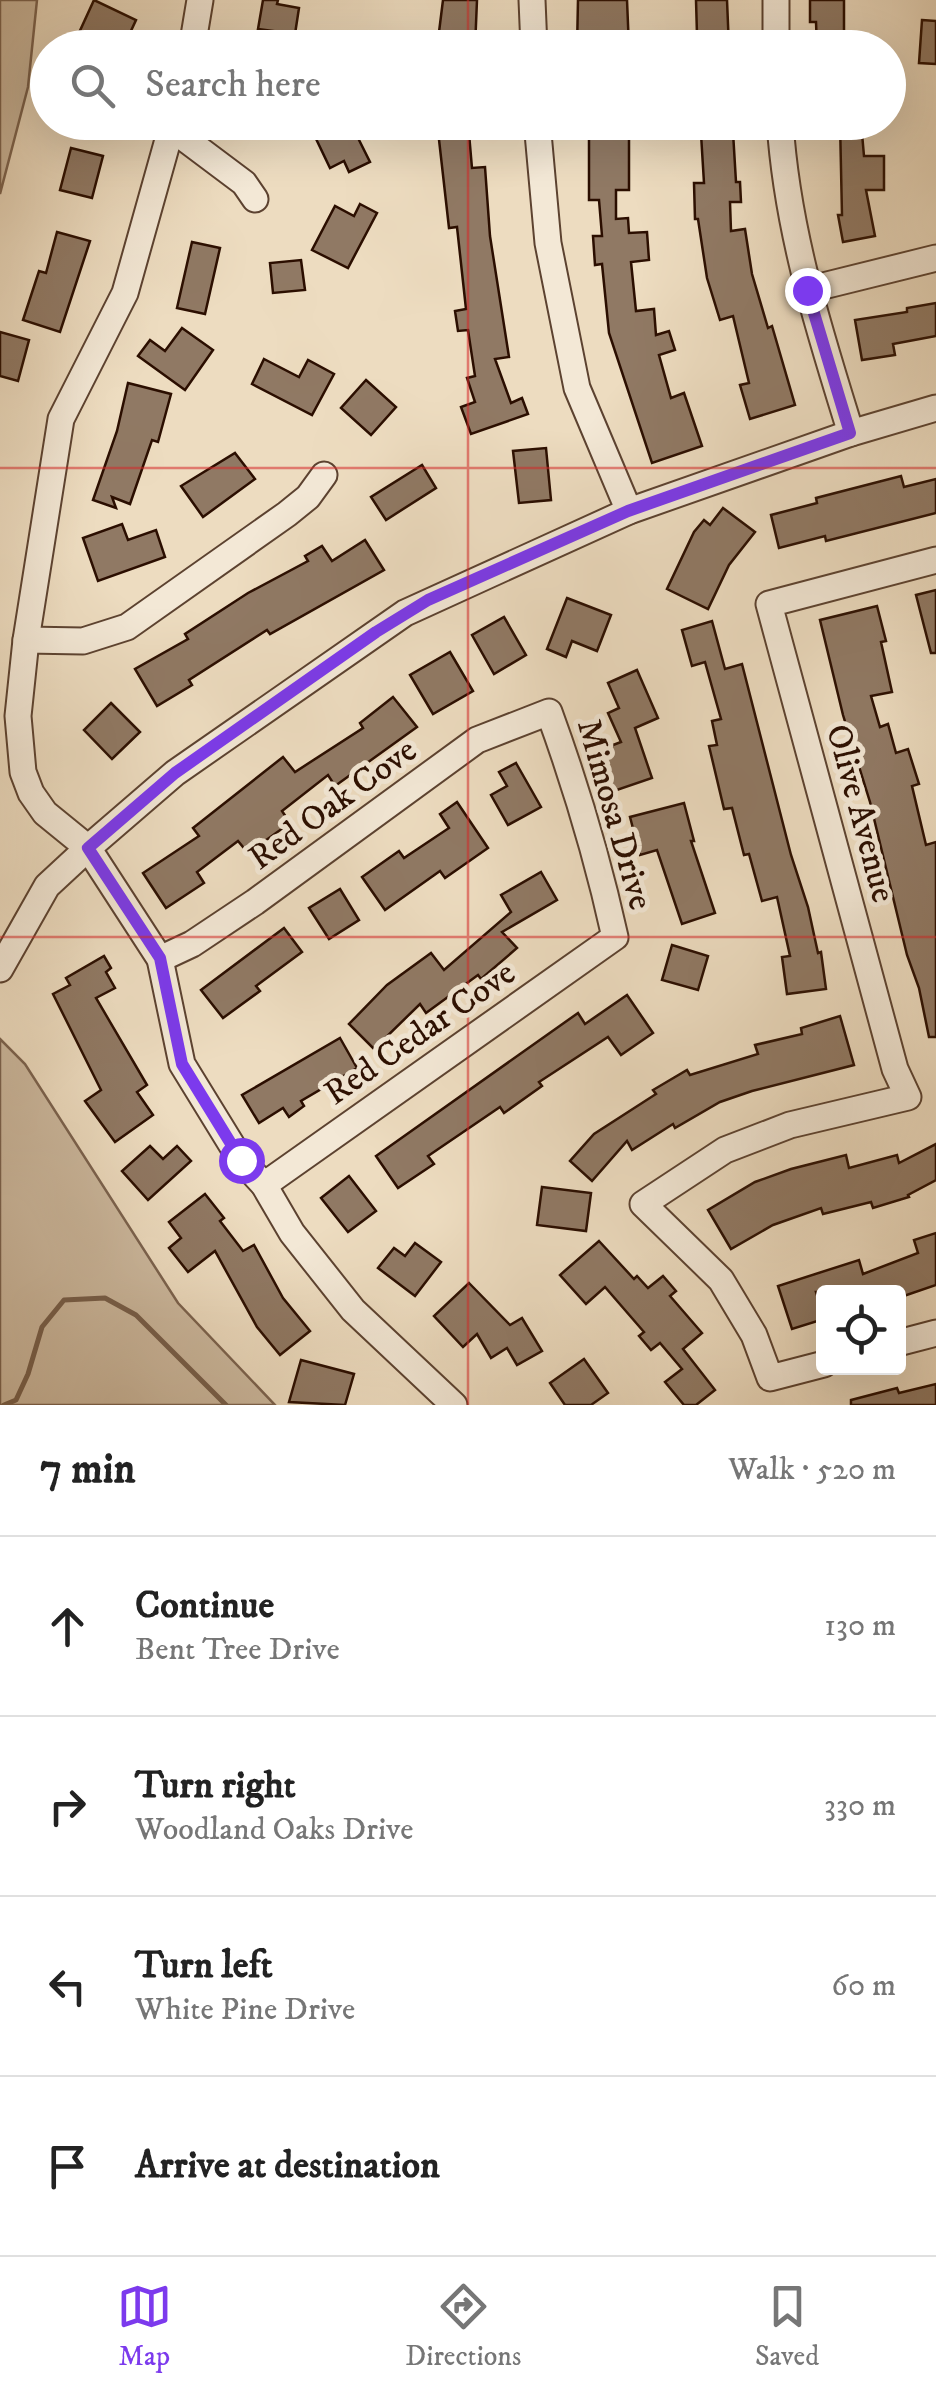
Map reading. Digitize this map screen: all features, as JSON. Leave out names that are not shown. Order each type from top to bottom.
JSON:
[{"type":"street","points":[[195,30],[200,0]]},
{"type":"street","points":[[532,0],[533,30]]},
{"type":"street","points":[[776,0],[776,30]]},
{"type":"street","points":[[168,140],[124,292],[61,419],[26,640],[18,716],[23,772],[44,813],[88,848],[160,958],[182,1064],[241,1160],[264,1185],[292,1233],[353,1310],[454,1405]]},
{"type":"street","points":[[190,140],[244,183],[255,199]]},
{"type":"street","points":[[539,140],[548,244],[576,388],[628,511]]},
{"type":"street","points":[[782,140],[790,218],[850,433]]},
{"type":"street","points":[[807,290],[936,258]]},
{"type":"street","points":[[0,970],[47,886],[88,848],[175,773],[405,612],[628,511],[850,433],[936,408]]},
{"type":"street","points":[[26,640],[82,640],[127,627],[288,514],[308,497],[324,475]]},
{"type":"street","name":"Olive Avenue","points":[[816,1366],[770,1378],[749,1324],[721,1280],[643,1204],[725,1150],[790,1126],[908,1097],[895,1069],[769,604],[936,560]]},
{"type":"street","name":"Mimosa Drive","points":[[549,712],[573,776],[615,937]]},
{"type":"street","name":"Red Oak Cove","points":[[160,958],[192,944],[255,902],[476,740],[549,712]]},
{"type":"street","name":"Red Cedar Cove","points":[[264,1185],[615,937]]},
{"type":"street","points":[[906,1342],[936,1334]]},
{"type":"shaded area","points":[[0,0],[37,0],[34,30],[30,30],[28,87],[0,194]]},
{"type":"shaded area","points":[[0,1039],[25,1064],[178,1303],[275,1405],[0,1405]]},
{"type":"building","points":[[94,0],[136,20],[131,30],[80,30]]},
{"type":"building","points":[[263,0],[278,0],[277,4],[299,8],[296,30],[258,29]]},
{"type":"building","points":[[443,0],[477,0],[476,30],[439,30]]},
{"type":"building","points":[[578,0],[627,0],[628,30],[577,30]]},
{"type":"building","points":[[696,0],[727,0],[728,30],[697,30]]},
{"type":"building","points":[[810,0],[844,0],[844,30],[816,30],[816,22],[810,22]]},
{"type":"building","points":[[922,20],[936,21],[936,64],[919,63]]},
{"type":"building","points":[[317,140],[359,140],[370,162],[349,172],[344,161],[330,168]]},
{"type":"building","points":[[439,140],[470,140],[472,168],[485,167],[490,236],[509,357],[495,359],[511,403],[522,398],[528,414],[471,434],[461,407],[475,402],[467,378],[475,376],[468,330],[458,331],[455,311],[466,309],[457,227],[449,228]]},
{"type":"building","points":[[589,140],[629,140],[629,190],[616,190],[616,219],[628,218],[629,233],[647,232],[649,260],[631,262],[636,311],[654,309],[656,335],[669,331],[675,350],[659,355],[671,398],[684,393],[702,446],[652,463],[609,333],[602,264],[595,265],[593,236],[602,236],[599,200],[589,200]]},
{"type":"building","points":[[701,140],[733,140],[741,202],[730,202],[731,231],[745,229],[752,274],[795,405],[750,419],[740,385],[749,383],[733,316],[720,320],[695,219],[694,183],[704,183]]},
{"type":"building","points":[[840,140],[863,140],[864,156],[884,156],[884,190],[866,190],[875,236],[843,242],[838,215],[842,215]]},
{"type":"building","points":[[71,148],[103,156],[92,198],[60,190]]},
{"type":"building","points":[[360,204],[377,213],[348,268],[312,250],[335,206],[354,216]]},
{"type":"building","points":[[57,232],[90,241],[60,332],[23,320],[39,271],[46,273]]},
{"type":"building","points":[[192,242],[220,248],[205,314],[177,308]]},
{"type":"building","points":[[301,260],[305,290],[273,293],[270,263]]},
{"type":"building","points":[[936,303],[936,336],[893,344],[895,355],[862,360],[855,320]]},
{"type":"building","points":[[182,328],[213,350],[185,390],[138,356],[150,340],[165,351]]},
{"type":"building","points":[[0,332],[29,340],[18,381],[0,376]]},
{"type":"building","points":[[264,359],[299,377],[308,360],[334,374],[312,415],[252,384]]},
{"type":"building","points":[[366,380],[396,407],[371,435],[341,408]]},
{"type":"building","points":[[128,383],[171,394],[158,442],[152,440],[130,504],[112,497],[116,508],[93,500],[117,431]]},
{"type":"building","points":[[546,448],[551,500],[519,503],[513,451]]},
{"type":"building","points":[[235,453],[255,479],[203,517],[181,486]]},
{"type":"building","points":[[422,465],[436,488],[386,520],[371,497]]},
{"type":"building","points":[[901,476],[904,487],[936,479],[936,513],[826,541],[825,536],[779,548],[771,515],[817,503],[816,498]]},
{"type":"building","points":[[723,508],[755,532],[729,565],[708,609],[667,589],[694,532],[704,520],[710,525]]},
{"type":"building","points":[[122,524],[128,540],[156,530],[165,557],[98,581],[83,538]]},
{"type":"building","points":[[365,540],[384,570],[270,634],[267,630],[189,680],[192,685],[157,706],[135,669],[188,639],[185,634],[248,593],[308,561],[305,556],[322,546],[332,561]]},
{"type":"building","points":[[936,590],[936,653],[931,653],[916,595]]},
{"type":"building","points":[[567,598],[611,615],[597,651],[572,641],[566,657],[547,649]]},
{"type":"building","points":[[877,606],[892,692],[871,696],[880,727],[888,724],[896,753],[908,749],[919,784],[912,786],[926,845],[936,842],[936,1037],[929,1037],[820,620]]},
{"type":"building","points":[[504,617],[526,655],[494,674],[472,635]]},
{"type":"building","points":[[712,621],[725,669],[742,664],[791,855],[818,953],[821,952],[826,989],[787,994],[782,957],[790,956],[777,897],[762,901],[749,854],[744,855],[732,808],[724,809],[709,746],[717,745],[712,721],[721,719],[705,662],[692,666],[682,630]]},
{"type":"building","points":[[450,652],[473,691],[433,714],[410,675]]},
{"type":"building","points":[[637,670],[658,718],[635,728],[652,778],[614,791],[600,750],[621,742],[608,713],[619,708],[608,683]]},
{"type":"building","points":[[393,697],[417,727],[335,786],[328,775],[282,811],[290,823],[248,853],[238,841],[197,872],[204,883],[166,908],[143,873],[199,836],[193,828],[283,757],[295,772],[363,728],[360,723]]},
{"type":"building","points":[[111,703],[140,732],[112,759],[84,730]]},
{"type":"building","points":[[516,763],[541,807],[508,825],[491,795],[507,786],[499,772]]},
{"type":"building","points":[[457,802],[488,848],[445,878],[440,871],[385,910],[362,877],[399,851],[404,858],[449,828],[440,814]]},
{"type":"building","points":[[684,803],[691,841],[715,913],[682,924],[657,850],[640,855],[630,817]]},
{"type":"building","points":[[541,872],[557,900],[502,932],[517,948],[481,979],[478,975],[426,1013],[420,1004],[374,1049],[349,1024],[387,985],[431,953],[444,970],[511,912],[501,895]]},
{"type":"building","points":[[340,889],[359,920],[329,939],[309,908]]},
{"type":"building","points":[[284,928],[302,952],[256,986],[260,991],[223,1018],[201,990]]},
{"type":"building","points":[[672,945],[708,956],[698,990],[662,980]]},
{"type":"building","points":[[104,956],[111,968],[106,972],[115,988],[96,998],[147,1085],[137,1092],[153,1115],[115,1142],[85,1101],[101,1090],[53,994],[70,985],[66,978]]},
{"type":"building","points":[[627,995],[653,1033],[621,1055],[608,1037],[539,1082],[542,1086],[504,1113],[500,1107],[428,1156],[434,1164],[398,1188],[376,1156],[578,1013],[585,1024]]},
{"type":"building","points":[[840,1016],[854,1065],[720,1102],[675,1128],[673,1124],[632,1150],[627,1141],[592,1181],[570,1161],[594,1134],[687,1070],[690,1075],[758,1054],[755,1045],[802,1034],[801,1028]]},
{"type":"building","points":[[340,1038],[357,1068],[301,1101],[304,1106],[289,1117],[283,1108],[259,1123],[242,1095]]},
{"type":"building","points":[[936,1144],[936,1180],[909,1197],[873,1208],[871,1202],[823,1214],[821,1208],[773,1225],[731,1249],[708,1210],[755,1182],[791,1169],[846,1155],[849,1168],[897,1155],[899,1163]]},
{"type":"building","points":[[150,1146],[163,1159],[177,1146],[191,1161],[148,1200],[122,1171]]},
{"type":"building","points":[[349,1176],[376,1211],[348,1232],[321,1198]]},
{"type":"building","points":[[542,1187],[591,1193],[586,1231],[537,1225]]},
{"type":"building","points":[[205,1194],[243,1251],[254,1245],[283,1298],[310,1331],[280,1355],[257,1327],[215,1251],[188,1272],[169,1248],[181,1238],[169,1222]]},
{"type":"building","points":[[936,1233],[936,1285],[906,1295],[906,1285],[816,1285],[816,1322],[792,1329],[778,1286],[859,1260],[863,1274],[918,1253],[914,1240]]},
{"type":"building","points":[[599,1241],[634,1279],[637,1276],[648,1288],[663,1276],[676,1291],[670,1296],[702,1333],[683,1349],[715,1390],[696,1405],[684,1405],[665,1382],[682,1369],[660,1343],[651,1350],[639,1336],[644,1332],[605,1287],[586,1304],[560,1275]]},
{"type":"building","points":[[415,1243],[441,1262],[415,1296],[378,1268],[394,1248],[405,1256]]},
{"type":"building","points":[[469,1283],[510,1325],[522,1318],[542,1351],[517,1365],[507,1348],[491,1358],[477,1334],[463,1347],[434,1316]]},
{"type":"building","points":[[584,1359],[608,1393],[591,1405],[565,1405],[550,1383]]},
{"type":"building","points":[[301,1360],[354,1374],[345,1405],[289,1402]]},
{"type":"building","points":[[936,1384],[936,1405],[851,1405],[851,1400],[897,1388],[899,1393]]},
{"type":"waterway","points":[[4,1405],[16,1400],[42,1327],[64,1300],[105,1298],[136,1315],[226,1405]]},
{"type":"route","points":[[241,1160],[182,1064],[160,958],[88,848],[175,773],[405,612],[628,511],[850,433],[807,290]]}]
